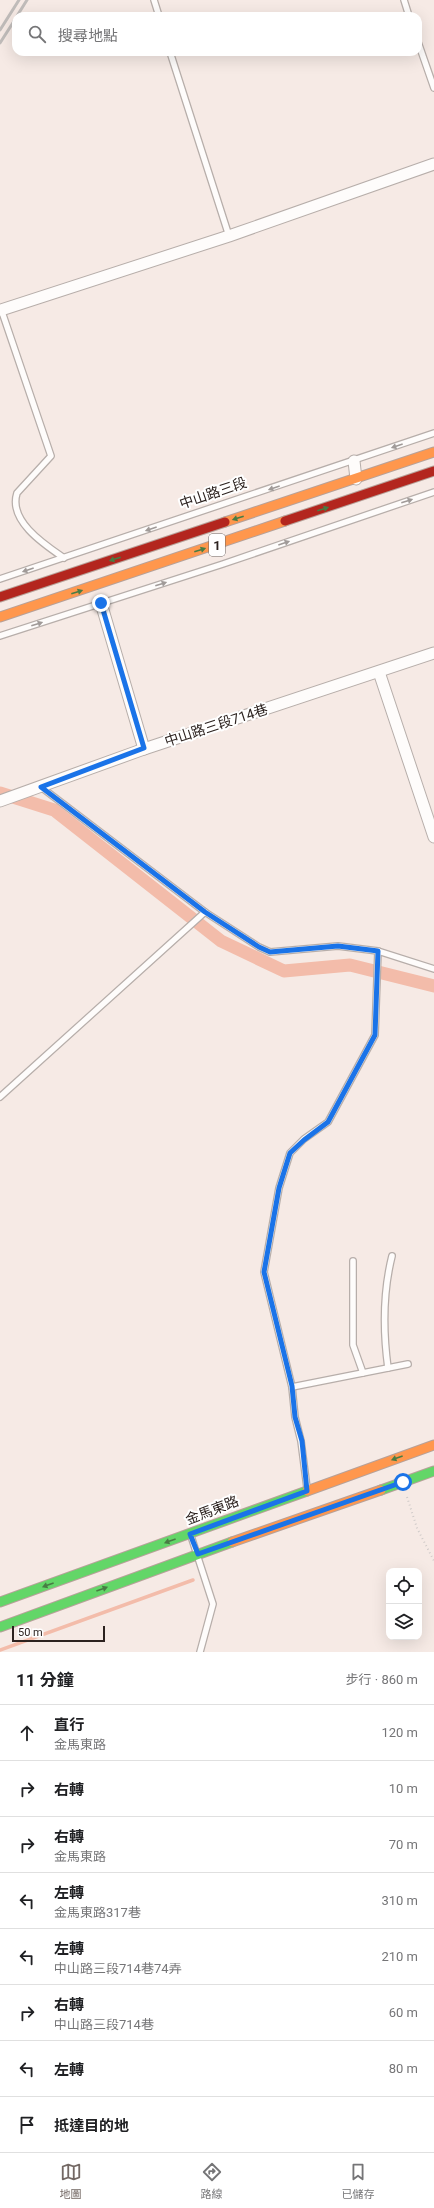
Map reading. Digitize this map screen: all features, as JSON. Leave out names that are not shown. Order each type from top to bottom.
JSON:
[{"type":"main road","name":"1","points":[[0,597],[434,452]]},
{"type":"main road","name":"1","points":[[0,617],[434,471]]},
{"type":"main road","name":"金馬東路","points":[[0,1602],[434,1445]]},
{"type":"main road","points":[[0,1627],[198,1554],[434,1471]]},
{"type":"street","points":[[1,308],[229,236],[434,164]]},
{"type":"street","points":[[354,461],[356,479]]},
{"type":"street","points":[[101,603],[144,748]]},
{"type":"street","name":"中山路三段714巷","points":[[0,801],[144,748],[434,653]]},
{"type":"street","points":[[379,672],[434,837]]},
{"type":"lane","points":[[154,0],[158,12]]},
{"type":"lane","points":[[404,0],[408,12]]},
{"type":"lane","points":[[422,54],[434,88]]},
{"type":"lane","points":[[171,56],[229,236]]},
{"type":"lane","points":[[1,308],[51,456],[17,493],[17,509],[22,520],[30,530],[44,544],[64,558]]},
{"type":"lane","name":"中山路三段","points":[[0,580],[434,433]]},
{"type":"lane","name":"1","points":[[0,636],[223,564],[434,492]]},
{"type":"lane","points":[[41,787],[205,912],[259,947],[270,952],[338,946],[378,951],[434,968]]},
{"type":"lane","points":[[0,1097],[205,912]]},
{"type":"lane","points":[[307,1491],[302,1441],[295,1417],[292,1386],[264,1272],[279,1188],[290,1153],[304,1140],[328,1122],[375,1035],[378,951]]},
{"type":"lane","points":[[388,1368],[386,1352],[385,1282],[392,1256]]},
{"type":"lane","points":[[352,1260],[352,1345],[363,1373]]},
{"type":"lane","points":[[292,1386],[408,1364]]},
{"type":"lane","points":[[190,1534],[198,1554],[213,1604],[200,1652]]},
{"type":"path","points":[[403,1482],[417,1528],[434,1561]]},
{"type":"waterway","points":[[0,793],[54,810],[221,941],[284,971],[350,965],[434,986]]},
{"type":"waterway","points":[[0,1650],[193,1580]]},
{"type":"railway","points":[[0,30],[19,0]]},
{"type":"railway","points":[[20,12],[27,0]]},
{"type":"railway","points":[[0,43],[12,24]]},
{"type":"traffic: fast","points":[[381,1490],[434,1471]]},
{"type":"traffic: fast","points":[[0,1602],[307,1491]]},
{"type":"traffic: fast","points":[[0,1627],[232,1542]]},
{"type":"traffic: slow","points":[[225,522],[434,452]]},
{"type":"traffic: slow","points":[[0,617],[285,521]]},
{"type":"traffic: slow","points":[[307,1491],[434,1445]]},
{"type":"traffic: slow","points":[[232,1542],[381,1490]]},
{"type":"traffic: jam","points":[[285,521],[434,471]]},
{"type":"traffic: jam","points":[[0,597],[225,522]]},
{"type":"route","points":[[101,603],[144,748],[41,787],[205,912],[259,947],[270,952],[338,946],[378,951],[375,1035],[328,1122],[304,1140],[290,1153],[279,1188],[264,1272],[292,1386],[295,1417],[302,1441],[307,1491],[190,1534],[198,1554],[403,1482]]}]
